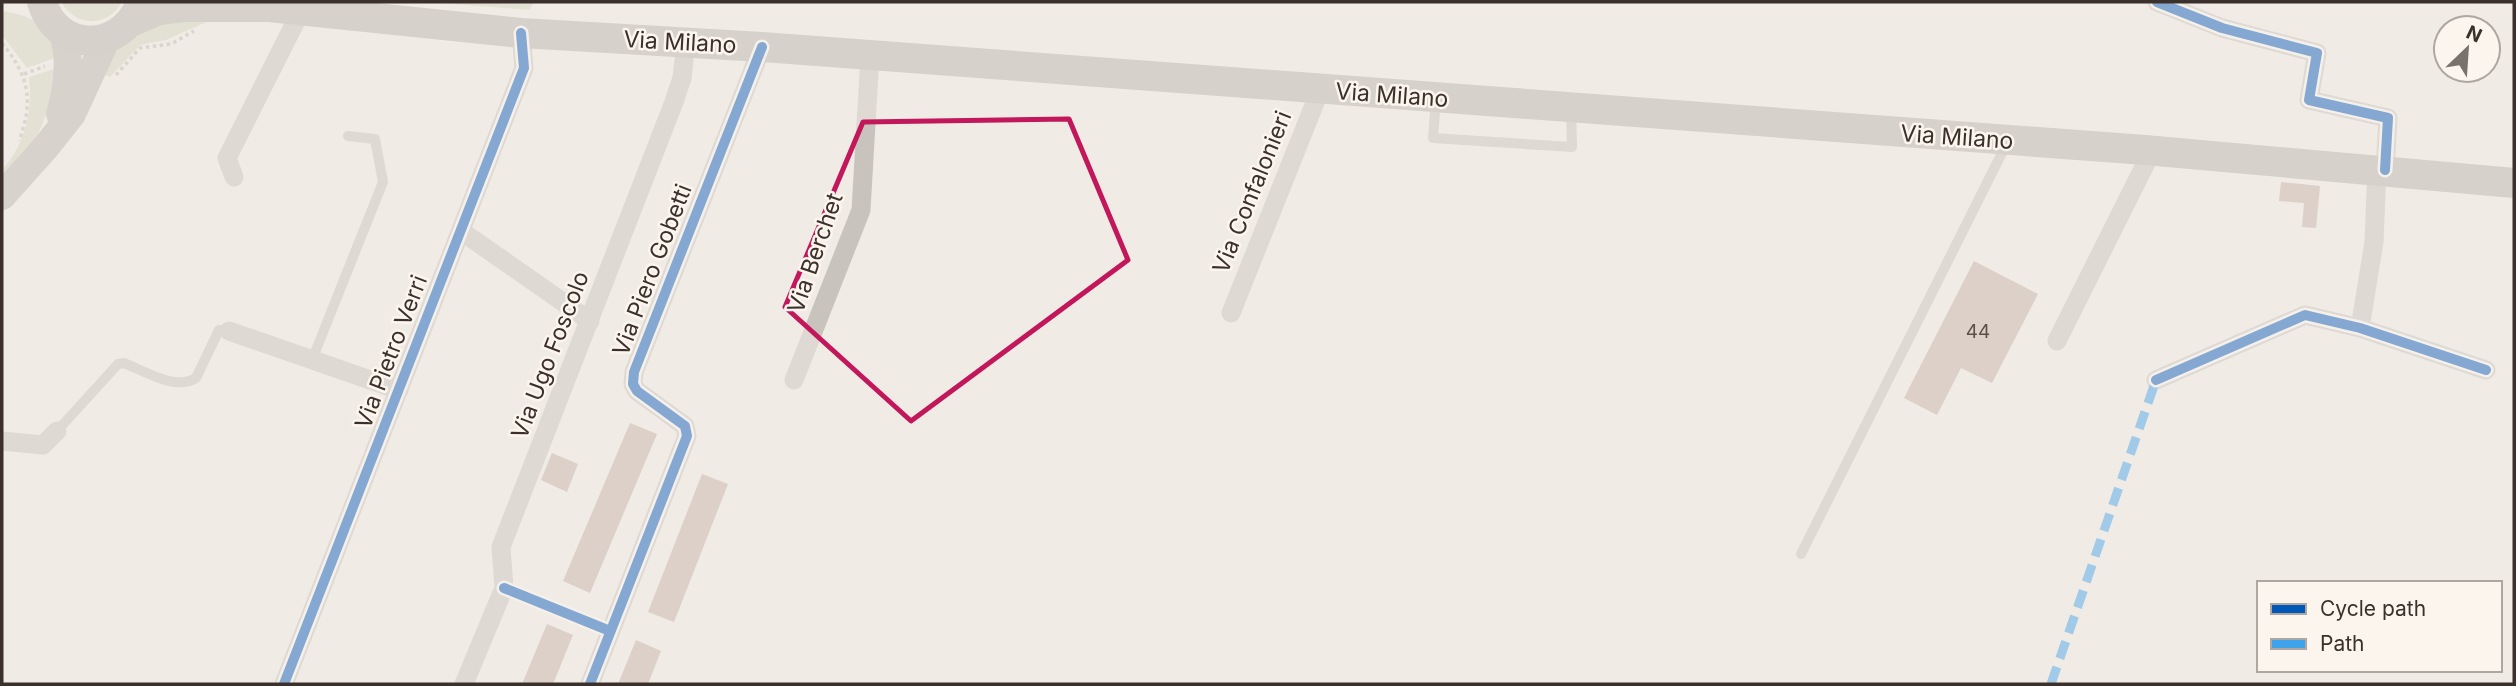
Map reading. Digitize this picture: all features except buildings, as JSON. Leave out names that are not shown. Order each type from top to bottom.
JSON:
[{"type":"main road","points":[[14,2],[50,16],[88,41],[126,21]]},
{"type":"main road","name":"Via Milano","points":[[126,21],[159,10],[259,4],[521,33],[762,47],[2152,151],[2514,183]]},
{"type":"street","points":[[2160,2],[2222,28],[2317,53],[2309,100],[2388,118],[2374,242],[2360,328]]},
{"type":"street","points":[[234,177],[227,158],[301,10]]},
{"type":"street","points":[[50,16],[79,71]]},
{"type":"street","points":[[2,196],[51,140],[79,71],[126,21]]},
{"type":"street","name":"Via Pietro Verri","points":[[284,684],[524,68],[521,33]]},
{"type":"street","name":"Via Ugo Foscolo","points":[[464,684],[504,588],[501,547],[682,78],[686,42]]},
{"type":"street","name":"Via Piero Gobetti","points":[[590,684],[687,436],[685,426],[637,391],[633,384],[635,372],[762,47]]},
{"type":"street","name":"Via Berchet","points":[[794,380],[861,210],[870,55]]},
{"type":"street","name":"Via Confalonieri","points":[[1231,313],[1320,90]]},
{"type":"street","points":[[2057,341],[2152,151]]},
{"type":"street","points":[[461,231],[590,321]]},
{"type":"street","points":[[2156,380],[2305,315],[2360,328],[2486,370]]},
{"type":"street","points":[[229,331],[399,390]]},
{"type":"street","points":[[2,441],[44,445],[57,432]]},
{"type":"lane","points":[[1436,98],[1433,138],[1572,147],[1571,108]]},
{"type":"lane","points":[[312,360],[383,182],[375,139],[348,136]]},
{"type":"lane","points":[[1801,554],[2008,141]]},
{"type":"lane","points":[[57,432],[118,364],[124,363],[174,382],[190,381],[196,378],[219,330],[229,331]]},
{"type":"path","points":[[24,74],[53,63],[111,81],[140,48],[170,44],[194,32]]},
{"type":"path","points":[[2,43],[24,74],[27,92],[24,125],[15,149]]},
{"type":"highlighted area","points":[[1069,119],[1128,260],[911,421],[785,307],[863,122]]},
{"type":"green space","points":[[61,2],[122,2],[108,16],[92,21],[75,16]]},
{"type":"green space","points":[[429,2],[530,2],[534,3],[529,10]]},
{"type":"green space","points":[[2,11],[36,22],[46,30],[51,38],[54,58],[27,68],[2,35]]},
{"type":"green space","points":[[213,19],[166,40],[140,45],[110,77],[100,72],[124,42],[148,26]]},
{"type":"green space","points":[[57,68],[50,105],[36,139],[2,182],[2,170],[10,160],[26,127],[30,103],[29,77]]},
{"type":"marked path","points":[[2051,684],[2156,380]]},
{"type":"cycle path","points":[[2157,2],[2222,28],[2317,53],[2309,100],[2388,118],[2385,170]]},
{"type":"cycle path","points":[[284,684],[524,68],[521,33]]},
{"type":"cycle path","points":[[590,684],[687,436],[685,426],[637,391],[633,384],[634,372],[762,47]]},
{"type":"cycle path","points":[[2156,380],[2305,315],[2360,328],[2486,370]]},
{"type":"cycle path","points":[[504,588],[610,631]]}]
